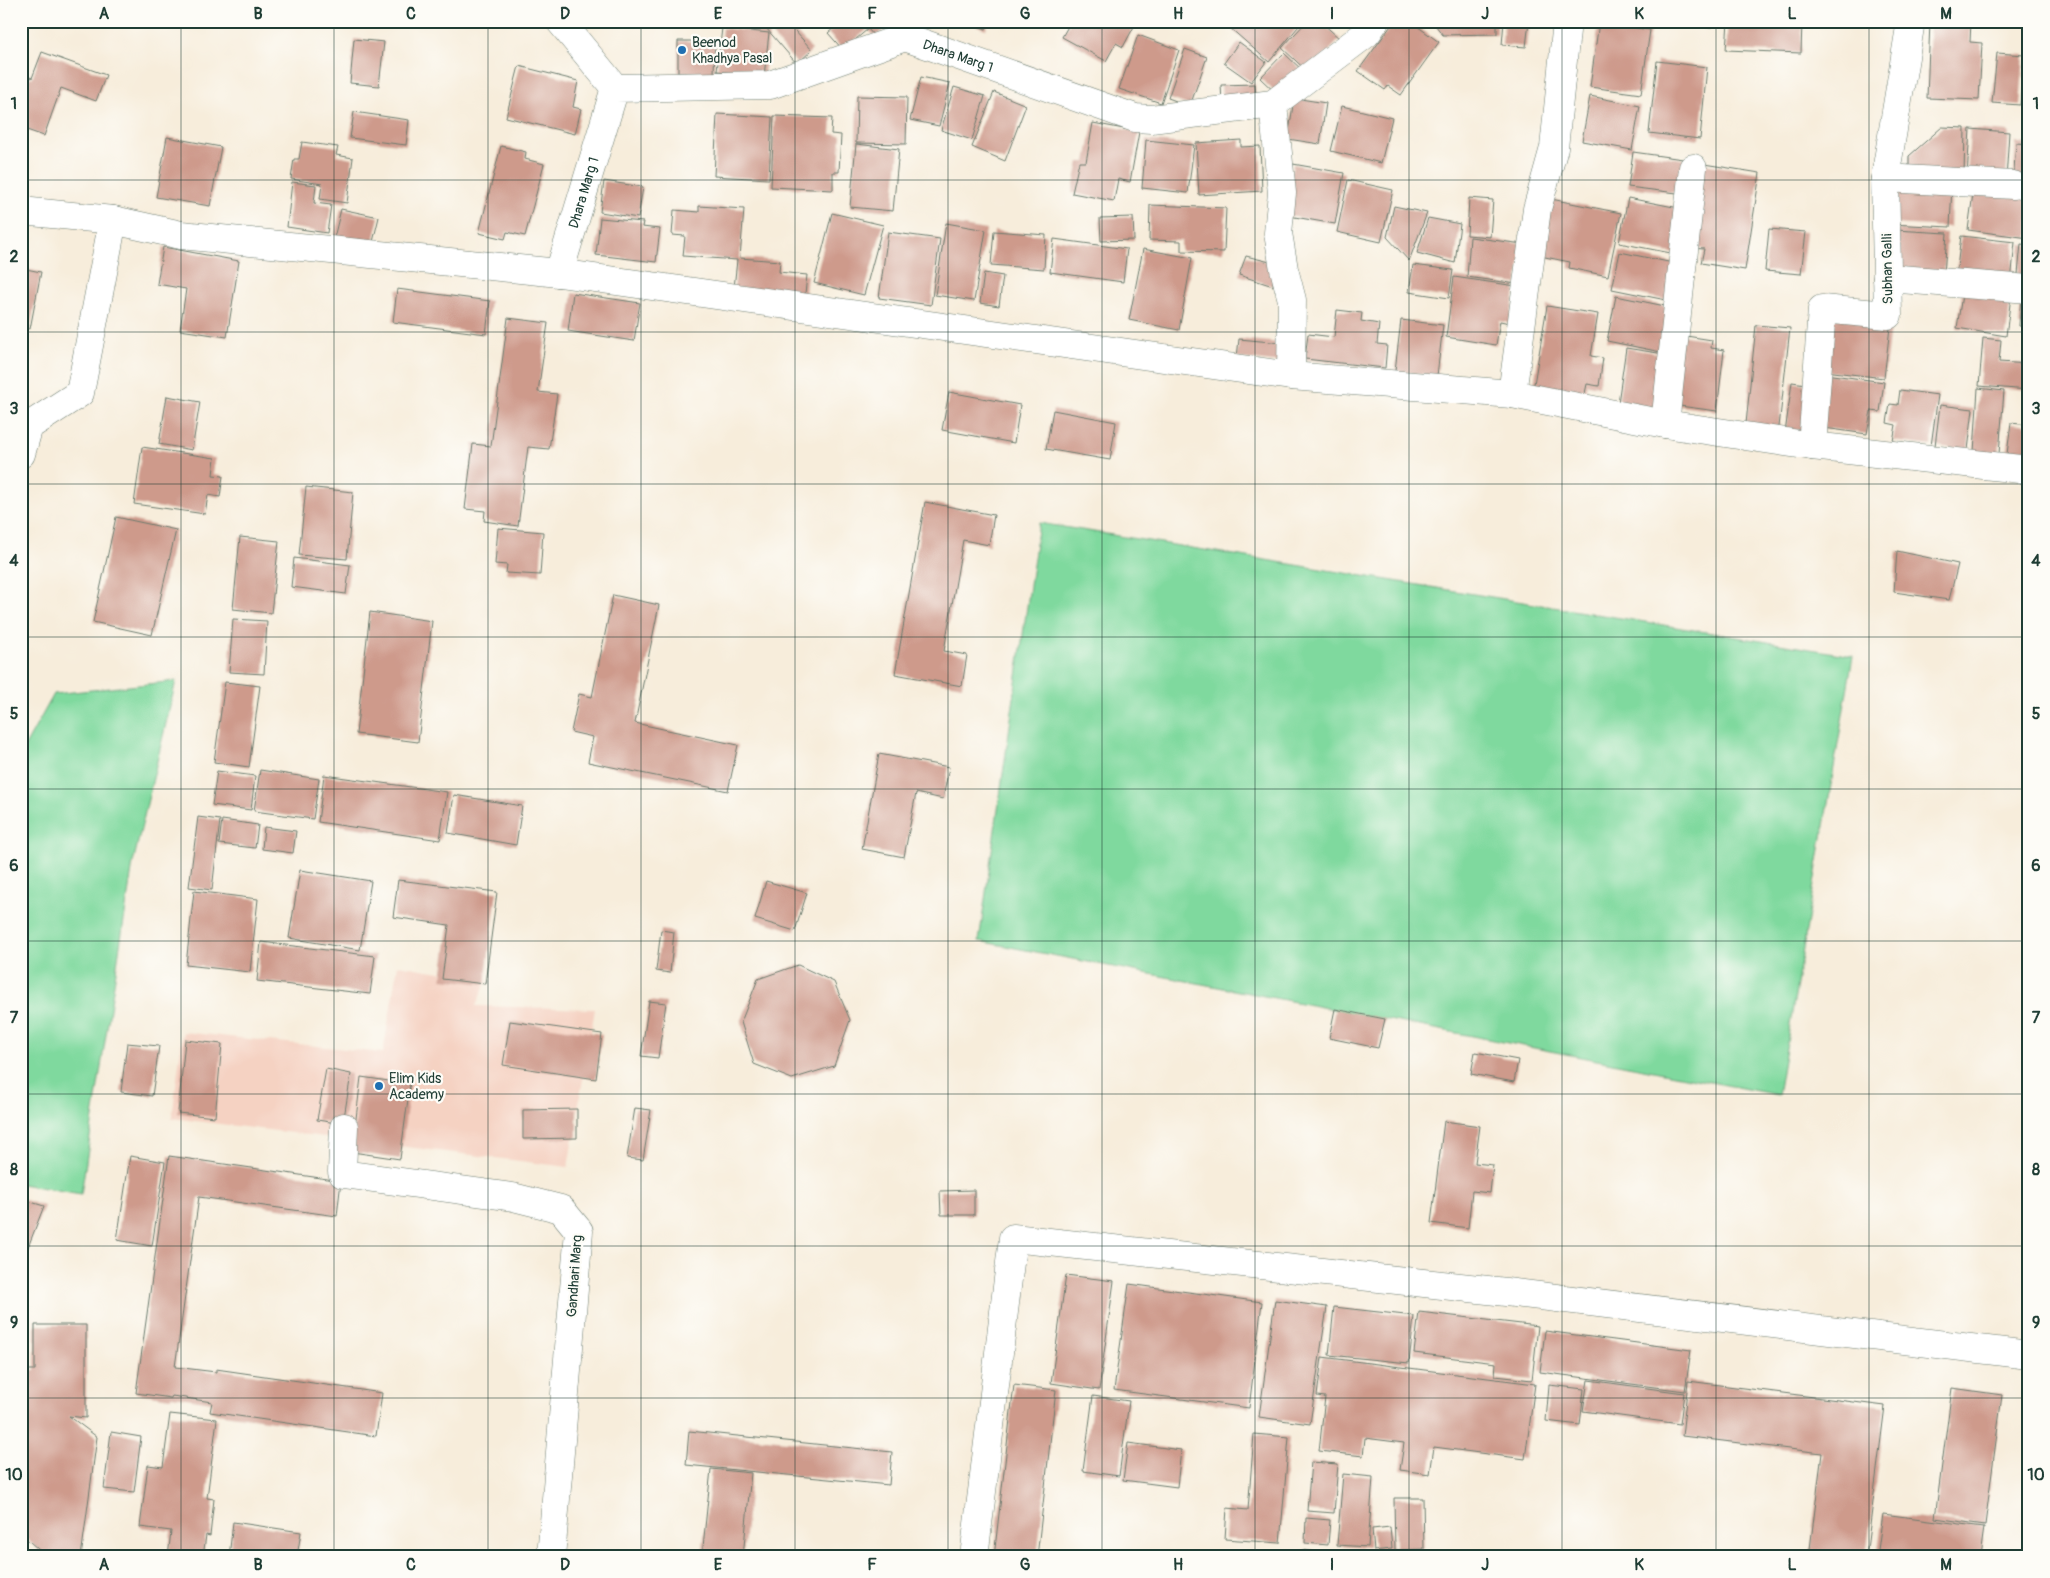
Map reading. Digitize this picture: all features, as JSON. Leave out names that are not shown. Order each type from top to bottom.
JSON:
[{"type":"street","points":[[560,21],[615,88]]},
{"type":"street","points":[[1291,376],[1292,300],[1278,234],[1282,193],[1273,104],[1367,33],[1375,21]]},
{"type":"street","points":[[1512,394],[1537,209],[1554,148],[1567,21]]},
{"type":"street","name":"Subhan Galli","points":[[1812,446],[1822,309],[1888,315],[1886,178],[1911,21]]},
{"type":"street","name":"Dhara Marg 1","points":[[559,273],[615,88],[770,85],[905,37],[1135,118],[1151,119],[1273,104]]},
{"type":"street","points":[[1665,424],[1693,168]]},
{"type":"street","points":[[1886,178],[2013,185]]},
{"type":"street","points":[[21,211],[113,220],[181,235],[559,273],[1291,376],[1512,394],[1665,424],[1812,446],[2029,470]]},
{"type":"street","points":[[21,454],[29,426],[80,393],[113,220]]},
{"type":"street","points":[[1887,278],[2029,289]]},
{"type":"street","name":"Gandhari Marg","points":[[344,1127],[343,1174],[513,1197],[560,1209],[578,1231],[551,1557]]},
{"type":"street","points":[[974,1557],[1013,1238],[1506,1292],[2029,1355]]},
{"type":"shaded area","name":"Elim Kids Academy","points":[[398,965],[487,980],[476,1006],[595,1009],[568,1167],[172,1118],[183,1032],[383,1053]]},
{"type":"green space","points":[[1039,523],[1853,656],[1778,1095],[979,941]]},
{"type":"green space","points":[[176,681],[133,863],[81,1194],[21,1184],[21,753],[54,694]]},
{"type":"building","points":[[760,21],[786,21],[812,50],[797,64]]},
{"type":"building","points":[[842,21],[893,21],[875,37],[868,29],[843,50],[828,33]]},
{"type":"building","points":[[964,21],[989,21],[986,29]]},
{"type":"building","points":[[1071,21],[1137,21],[1123,47],[1116,43],[1106,61],[1062,37]]},
{"type":"building","points":[[1234,21],[1303,21],[1269,62],[1229,27]]},
{"type":"building","points":[[1307,21],[1320,21],[1340,39],[1309,73],[1282,48]]},
{"type":"building","points":[[1402,21],[1410,21],[1439,42],[1401,95],[1388,86],[1385,90],[1358,71],[1393,23],[1398,26]]},
{"type":"building","points":[[1432,21],[1497,21],[1497,34],[1443,35]]},
{"type":"building","points":[[1504,21],[1529,21],[1526,47],[1502,45]]},
{"type":"building","points":[[1662,21],[1711,21],[1711,28],[1662,23]]},
{"type":"building","points":[[1728,21],[1802,21],[1801,53],[1726,50]]},
{"type":"building","points":[[1930,21],[1971,21],[1970,42],[1982,43],[1979,100],[1927,98]]},
{"type":"building","points":[[1599,22],[1650,30],[1641,94],[1590,87]]},
{"type":"building","points":[[722,28],[769,33],[764,76],[717,71]]},
{"type":"building","points":[[1138,35],[1179,50],[1161,103],[1119,89]]},
{"type":"building","points":[[354,39],[384,42],[379,86],[350,83]]},
{"type":"building","points":[[678,41],[715,41],[714,74],[678,73]]},
{"type":"building","points":[[1239,42],[1266,62],[1251,82],[1224,63]]},
{"type":"building","points":[[1185,49],[1207,57],[1190,106],[1168,98]]},
{"type":"building","points":[[42,52],[106,75],[96,101],[61,88],[44,136],[21,128],[21,85],[25,75],[32,78]]},
{"type":"building","points":[[1284,53],[1304,72],[1280,97],[1260,78]]},
{"type":"building","points":[[1997,53],[2024,55],[2020,105],[1992,103]]},
{"type":"building","points":[[1657,61],[1707,67],[1700,139],[1649,133]]},
{"type":"building","points":[[519,66],[578,81],[573,107],[581,109],[575,134],[506,117]]},
{"type":"building","points":[[921,77],[950,83],[939,126],[910,120]]},
{"type":"building","points":[[1255,84],[1256,102],[1222,103],[1221,85]]},
{"type":"building","points":[[954,87],[985,96],[972,140],[941,130]]},
{"type":"building","points":[[994,92],[1026,105],[1005,161],[972,147]]},
{"type":"building","points":[[857,96],[907,97],[906,144],[856,143]]},
{"type":"building","points":[[1590,96],[1640,106],[1632,150],[1582,141]]},
{"type":"building","points":[[1294,98],[1326,103],[1320,144],[1288,139]]},
{"type":"building","points":[[1342,106],[1392,118],[1381,163],[1331,151]]},
{"type":"building","points":[[354,112],[409,120],[406,145],[350,138]]},
{"type":"building","points":[[717,114],[772,117],[769,179],[714,176]]},
{"type":"building","points":[[774,116],[832,118],[831,134],[841,135],[839,172],[833,172],[833,190],[771,187]]},
{"type":"building","points":[[1093,123],[1139,132],[1130,182],[1118,179],[1114,201],[1072,193],[1079,162],[1086,162]]},
{"type":"building","points":[[1942,127],[1965,128],[1964,177],[1909,175],[1909,156]]},
{"type":"building","points":[[1970,129],[2009,132],[2006,180],[1967,177]]},
{"type":"building","points":[[167,137],[221,147],[210,206],[156,197]]},
{"type":"building","points":[[1146,140],[1194,145],[1188,193],[1142,188]]},
{"type":"building","points":[[1241,140],[1241,147],[1260,146],[1262,191],[1199,195],[1196,143]]},
{"type":"building","points":[[302,142],[338,147],[336,155],[353,158],[347,203],[320,199],[322,184],[291,179],[294,159],[299,159]]},
{"type":"building","points":[[2016,143],[2029,144],[2029,184],[2013,183]]},
{"type":"building","points":[[856,144],[899,149],[893,211],[850,207]]},
{"type":"building","points":[[501,146],[526,152],[525,159],[544,164],[525,236],[507,232],[505,239],[479,233]]},
{"type":"building","points":[[1633,152],[1690,160],[1685,194],[1628,187]]},
{"type":"building","points":[[1293,164],[1344,173],[1335,224],[1283,215]]},
{"type":"building","points":[[1704,164],[1760,173],[1745,270],[1701,263],[1704,249],[1691,248]]},
{"type":"building","points":[[1348,180],[1393,190],[1381,242],[1337,232]]},
{"type":"building","points":[[604,181],[643,187],[638,218],[600,212]]},
{"type":"building","points":[[292,182],[316,185],[314,203],[331,205],[327,233],[287,227]]},
{"type":"building","points":[[1893,182],[1952,185],[1950,227],[1890,224]]},
{"type":"building","points":[[1974,186],[2029,193],[2029,238],[1968,230]]},
{"type":"building","points":[[1469,198],[1493,200],[1490,237],[1467,235]]},
{"type":"building","points":[[1546,198],[1621,213],[1608,276],[1569,268],[1570,262],[1535,255]]},
{"type":"building","points":[[1628,198],[1684,209],[1676,254],[1619,243]]},
{"type":"building","points":[[1150,205],[1226,208],[1224,252],[1181,251],[1181,241],[1149,240]]},
{"type":"building","points":[[699,206],[744,209],[740,258],[780,261],[779,272],[807,275],[805,294],[734,288],[737,260],[683,256],[685,236],[672,235],[674,210],[699,212]]},
{"type":"building","points":[[1394,206],[1427,213],[1409,261],[1387,237]]},
{"type":"building","points":[[341,209],[379,217],[372,246],[334,238]]},
{"type":"building","points":[[832,213],[883,225],[864,295],[814,283]]},
{"type":"building","points":[[1133,217],[1134,240],[1101,241],[1100,218]]},
{"type":"building","points":[[600,218],[643,222],[642,227],[660,229],[656,262],[596,255]]},
{"type":"building","points":[[1428,218],[1460,224],[1455,263],[1417,253]]},
{"type":"building","points":[[946,223],[986,230],[974,301],[935,295]]},
{"type":"building","points":[[1769,229],[1806,232],[1801,274],[1765,271]]},
{"type":"building","points":[[1895,230],[1947,233],[1944,275],[1892,272]]},
{"type":"building","points":[[994,231],[1046,235],[1044,269],[991,265]]},
{"type":"building","points":[[888,232],[940,239],[931,305],[879,298]]},
{"type":"building","points":[[1961,236],[2015,242],[2011,282],[1956,276]]},
{"type":"building","points":[[1470,237],[1523,244],[1517,284],[1467,277]]},
{"type":"building","points":[[1054,239],[1127,249],[1123,282],[1050,272]]},
{"type":"building","points":[[2021,244],[2029,245],[2029,285],[2017,284]]},
{"type":"building","points":[[163,247],[239,261],[227,337],[180,330],[186,289],[157,284]]},
{"type":"building","points":[[1143,249],[1192,258],[1179,330],[1129,320]]},
{"type":"building","points":[[1620,252],[1678,264],[1671,301],[1612,289]]},
{"type":"building","points":[[1246,256],[1274,263],[1273,286],[1239,275]]},
{"type":"building","points":[[1413,265],[1453,270],[1449,298],[1409,292]]},
{"type":"building","points":[[21,268],[41,272],[30,329],[21,327]]},
{"type":"building","points":[[984,273],[1003,276],[999,306],[980,303]]},
{"type":"building","points":[[1454,277],[1516,286],[1510,323],[1500,321],[1496,345],[1446,337]]},
{"type":"building","points":[[1963,288],[2011,296],[2006,336],[1957,328]]},
{"type":"building","points":[[397,289],[490,301],[486,334],[393,322]]},
{"type":"building","points":[[573,293],[640,303],[634,341],[568,331]]},
{"type":"building","points":[[1616,296],[1675,308],[1666,353],[1607,341]]},
{"type":"building","points":[[2021,297],[2029,298],[2029,327],[2019,326]]},
{"type":"building","points":[[1547,306],[1598,314],[1591,356],[1603,358],[1599,386],[1587,384],[1584,398],[1533,390]]},
{"type":"building","points":[[1337,310],[1362,313],[1361,321],[1379,324],[1377,344],[1387,345],[1385,368],[1305,359],[1308,334],[1334,337]]},
{"type":"building","points":[[1832,311],[1891,319],[1884,378],[1825,371]]},
{"type":"building","points":[[508,318],[548,323],[538,392],[557,394],[549,449],[528,447],[518,526],[484,521],[485,511],[465,509],[473,444],[491,446]]},
{"type":"building","points":[[1401,320],[1443,325],[1437,376],[1395,371]]},
{"type":"building","points":[[1756,325],[1790,328],[1779,427],[1746,424]]},
{"type":"building","points":[[1680,335],[1712,340],[1711,348],[1724,350],[1717,411],[1672,405]]},
{"type":"building","points":[[1983,338],[2001,340],[1999,362],[2029,364],[2029,390],[1979,386]]},
{"type":"building","points":[[1239,339],[1282,343],[1280,363],[1237,358]]},
{"type":"building","points":[[1626,348],[1664,354],[1656,408],[1618,403]]},
{"type":"building","points":[[1825,374],[1884,382],[1880,412],[1871,411],[1867,434],[1817,427]]},
{"type":"building","points":[[1792,382],[1813,385],[1807,436],[1785,433]]},
{"type":"building","points":[[1978,388],[2004,391],[1999,454],[1974,452]]},
{"type":"building","points":[[1900,390],[1938,395],[1931,446],[1893,441],[1896,425],[1887,423],[1890,404],[1898,405]]},
{"type":"building","points":[[949,392],[1020,405],[1014,443],[942,430]]},
{"type":"building","points":[[167,396],[200,402],[192,450],[159,444]]},
{"type":"building","points":[[1940,405],[1973,409],[1968,450],[1935,446]]},
{"type":"building","points":[[1053,410],[1116,422],[1110,460],[1046,449]]},
{"type":"building","points":[[2011,423],[2029,425],[2029,457],[2007,454]]},
{"type":"building","points":[[142,447],[215,458],[213,475],[223,476],[220,497],[208,495],[205,514],[134,504]]},
{"type":"building","points":[[306,487],[353,492],[347,559],[299,555]]},
{"type":"building","points":[[925,502],[994,515],[989,545],[963,540],[944,651],[967,655],[962,686],[895,674]]},
{"type":"building","points":[[116,517],[176,530],[152,635],[93,622]]},
{"type":"building","points":[[498,528],[543,532],[540,575],[506,573],[507,565],[495,564]]},
{"type":"building","points":[[240,537],[279,541],[271,613],[233,609]]},
{"type":"building","points":[[1897,551],[1958,564],[1949,600],[1894,592]]},
{"type":"building","points":[[294,558],[350,565],[346,594],[291,587]]},
{"type":"building","points":[[613,595],[659,605],[635,723],[738,745],[728,791],[588,762],[593,737],[571,732],[579,694],[592,697]]},
{"type":"building","points":[[370,612],[432,621],[418,742],[356,734]]},
{"type":"building","points":[[233,619],[267,621],[264,674],[229,672]]},
{"type":"building","points":[[225,682],[260,686],[249,767],[214,762]]},
{"type":"building","points":[[879,754],[949,767],[943,799],[916,793],[904,857],[862,849]]},
{"type":"building","points":[[260,770],[319,779],[313,819],[254,811]]},
{"type":"building","points":[[217,771],[255,776],[251,810],[212,805]]},
{"type":"building","points":[[324,775],[447,792],[440,840],[318,822]]},
{"type":"building","points":[[454,795],[522,806],[516,845],[448,833]]},
{"type":"building","points":[[198,817],[220,820],[212,890],[189,887]]},
{"type":"building","points":[[222,820],[258,825],[255,848],[219,844]]},
{"type":"building","points":[[264,827],[296,831],[293,853],[262,849]]},
{"type":"building","points":[[300,870],[371,881],[360,950],[289,938]]},
{"type":"building","points":[[398,880],[497,892],[485,984],[442,979],[449,925],[393,917]]},
{"type":"building","points":[[766,881],[807,893],[795,931],[755,919]]},
{"type":"building","points":[[194,891],[258,899],[250,972],[186,965]]},
{"type":"building","points":[[661,930],[674,932],[670,973],[656,971]]},
{"type":"building","points":[[261,942],[375,956],[370,994],[257,981]]},
{"type":"building","points":[[798,965],[834,982],[850,1020],[834,1066],[792,1079],[754,1064],[741,1022],[758,979]]},
{"type":"building","points":[[649,1001],[666,1003],[658,1058],[641,1056]]},
{"type":"building","points":[[1335,1009],[1385,1019],[1378,1048],[1329,1038]]},
{"type":"building","points":[[510,1021],[602,1034],[596,1079],[503,1065]]},
{"type":"building","points":[[185,1040],[222,1044],[215,1117],[178,1113]]},
{"type":"building","points":[[127,1043],[159,1046],[152,1096],[121,1092]]},
{"type":"building","points":[[1475,1052],[1518,1060],[1514,1082],[1471,1074]]},
{"type":"building","points":[[326,1069],[351,1074],[343,1124],[317,1120]]},
{"type":"building","points":[[361,1077],[410,1084],[400,1159],[352,1152]]},
{"type":"building","points":[[635,1108],[651,1110],[643,1160],[627,1158]]},
{"type":"building","points":[[577,1109],[577,1138],[523,1139],[523,1110]]},
{"type":"building","points":[[1444,1121],[1480,1126],[1475,1163],[1493,1165],[1490,1193],[1472,1191],[1468,1228],[1431,1223]]},
{"type":"building","points":[[130,1156],[165,1162],[152,1246],[117,1240]]},
{"type":"building","points":[[169,1156],[341,1181],[337,1216],[199,1197],[175,1367],[216,1372],[216,1369],[382,1393],[376,1436],[210,1412],[212,1402],[136,1393]]},
{"type":"building","points":[[974,1190],[974,1215],[941,1215],[940,1191]]},
{"type":"building","points":[[21,1199],[44,1206],[21,1265]]},
{"type":"building","points":[[21,1273],[28,1275],[21,1292]]},
{"type":"building","points":[[1066,1275],[1114,1281],[1099,1390],[1051,1383]]},
{"type":"building","points":[[1129,1284],[1262,1302],[1249,1408],[1114,1390]]},
{"type":"building","points":[[1275,1300],[1327,1307],[1310,1424],[1259,1417]]},
{"type":"building","points":[[1334,1307],[1414,1316],[1409,1363],[1329,1355]]},
{"type":"building","points":[[1419,1312],[1538,1326],[1532,1380],[1495,1376],[1496,1363],[1414,1353]]},
{"type":"building","points":[[35,1325],[86,1325],[86,1418],[69,1416],[97,1437],[81,1557],[47,1557],[21,1534],[21,1370],[35,1370]]},
{"type":"building","points":[[1545,1331],[1691,1350],[1685,1391],[1540,1372]]},
{"type":"building","points":[[1322,1357],[1535,1384],[1525,1459],[1434,1447],[1430,1474],[1400,1470],[1404,1443],[1365,1438],[1363,1456],[1319,1451],[1325,1397],[1317,1396]]},
{"type":"building","points":[[1588,1380],[1684,1393],[1680,1424],[1583,1411]]},
{"type":"building","points":[[1688,1381],[1885,1406],[1866,1557],[1809,1557],[1822,1453],[1682,1436]]},
{"type":"building","points":[[1014,1385],[1056,1390],[1037,1557],[994,1557]]},
{"type":"building","points":[[1549,1385],[1584,1389],[1580,1425],[1546,1421]]},
{"type":"building","points":[[1952,1388],[2002,1395],[1985,1525],[1935,1518]]},
{"type":"building","points":[[1093,1396],[1129,1401],[1119,1476],[1083,1471]]},
{"type":"building","points":[[170,1414],[217,1419],[207,1498],[214,1499],[210,1536],[206,1535],[203,1557],[168,1557],[171,1531],[140,1527],[148,1465],[163,1467]]},
{"type":"building","points":[[689,1431],[892,1452],[889,1485],[686,1465]]},
{"type":"building","points":[[111,1432],[141,1437],[134,1492],[104,1489]]},
{"type":"building","points":[[1254,1434],[1289,1437],[1280,1543],[1225,1539],[1227,1508],[1248,1510]]},
{"type":"building","points":[[1128,1443],[1181,1450],[1177,1487],[1123,1480]]},
{"type":"building","points":[[1311,1462],[1338,1464],[1334,1513],[1307,1511]]},
{"type":"building","points":[[711,1469],[751,1473],[743,1557],[702,1557]]},
{"type":"building","points":[[1343,1474],[1373,1477],[1368,1547],[1337,1545]]},
{"type":"building","points":[[1394,1498],[1423,1498],[1424,1549],[1395,1550]]},
{"type":"building","points":[[1883,1514],[1984,1527],[1980,1557],[1877,1557]]},
{"type":"building","points":[[1306,1518],[1330,1520],[1328,1545],[1305,1543]]},
{"type":"building","points":[[233,1522],[301,1532],[297,1557],[229,1557]]},
{"type":"building","points":[[1390,1527],[1392,1549],[1374,1551],[1372,1529]]},
{"type":"building","points":[[1302,1550],[1350,1556],[1350,1557],[1301,1557]]},
{"type":"place","name":"Beenod Khadhya Pasal","points":[[682,50]]},
{"type":"place","name":"Elim Kids Academy","points":[[379,1086]]}]
